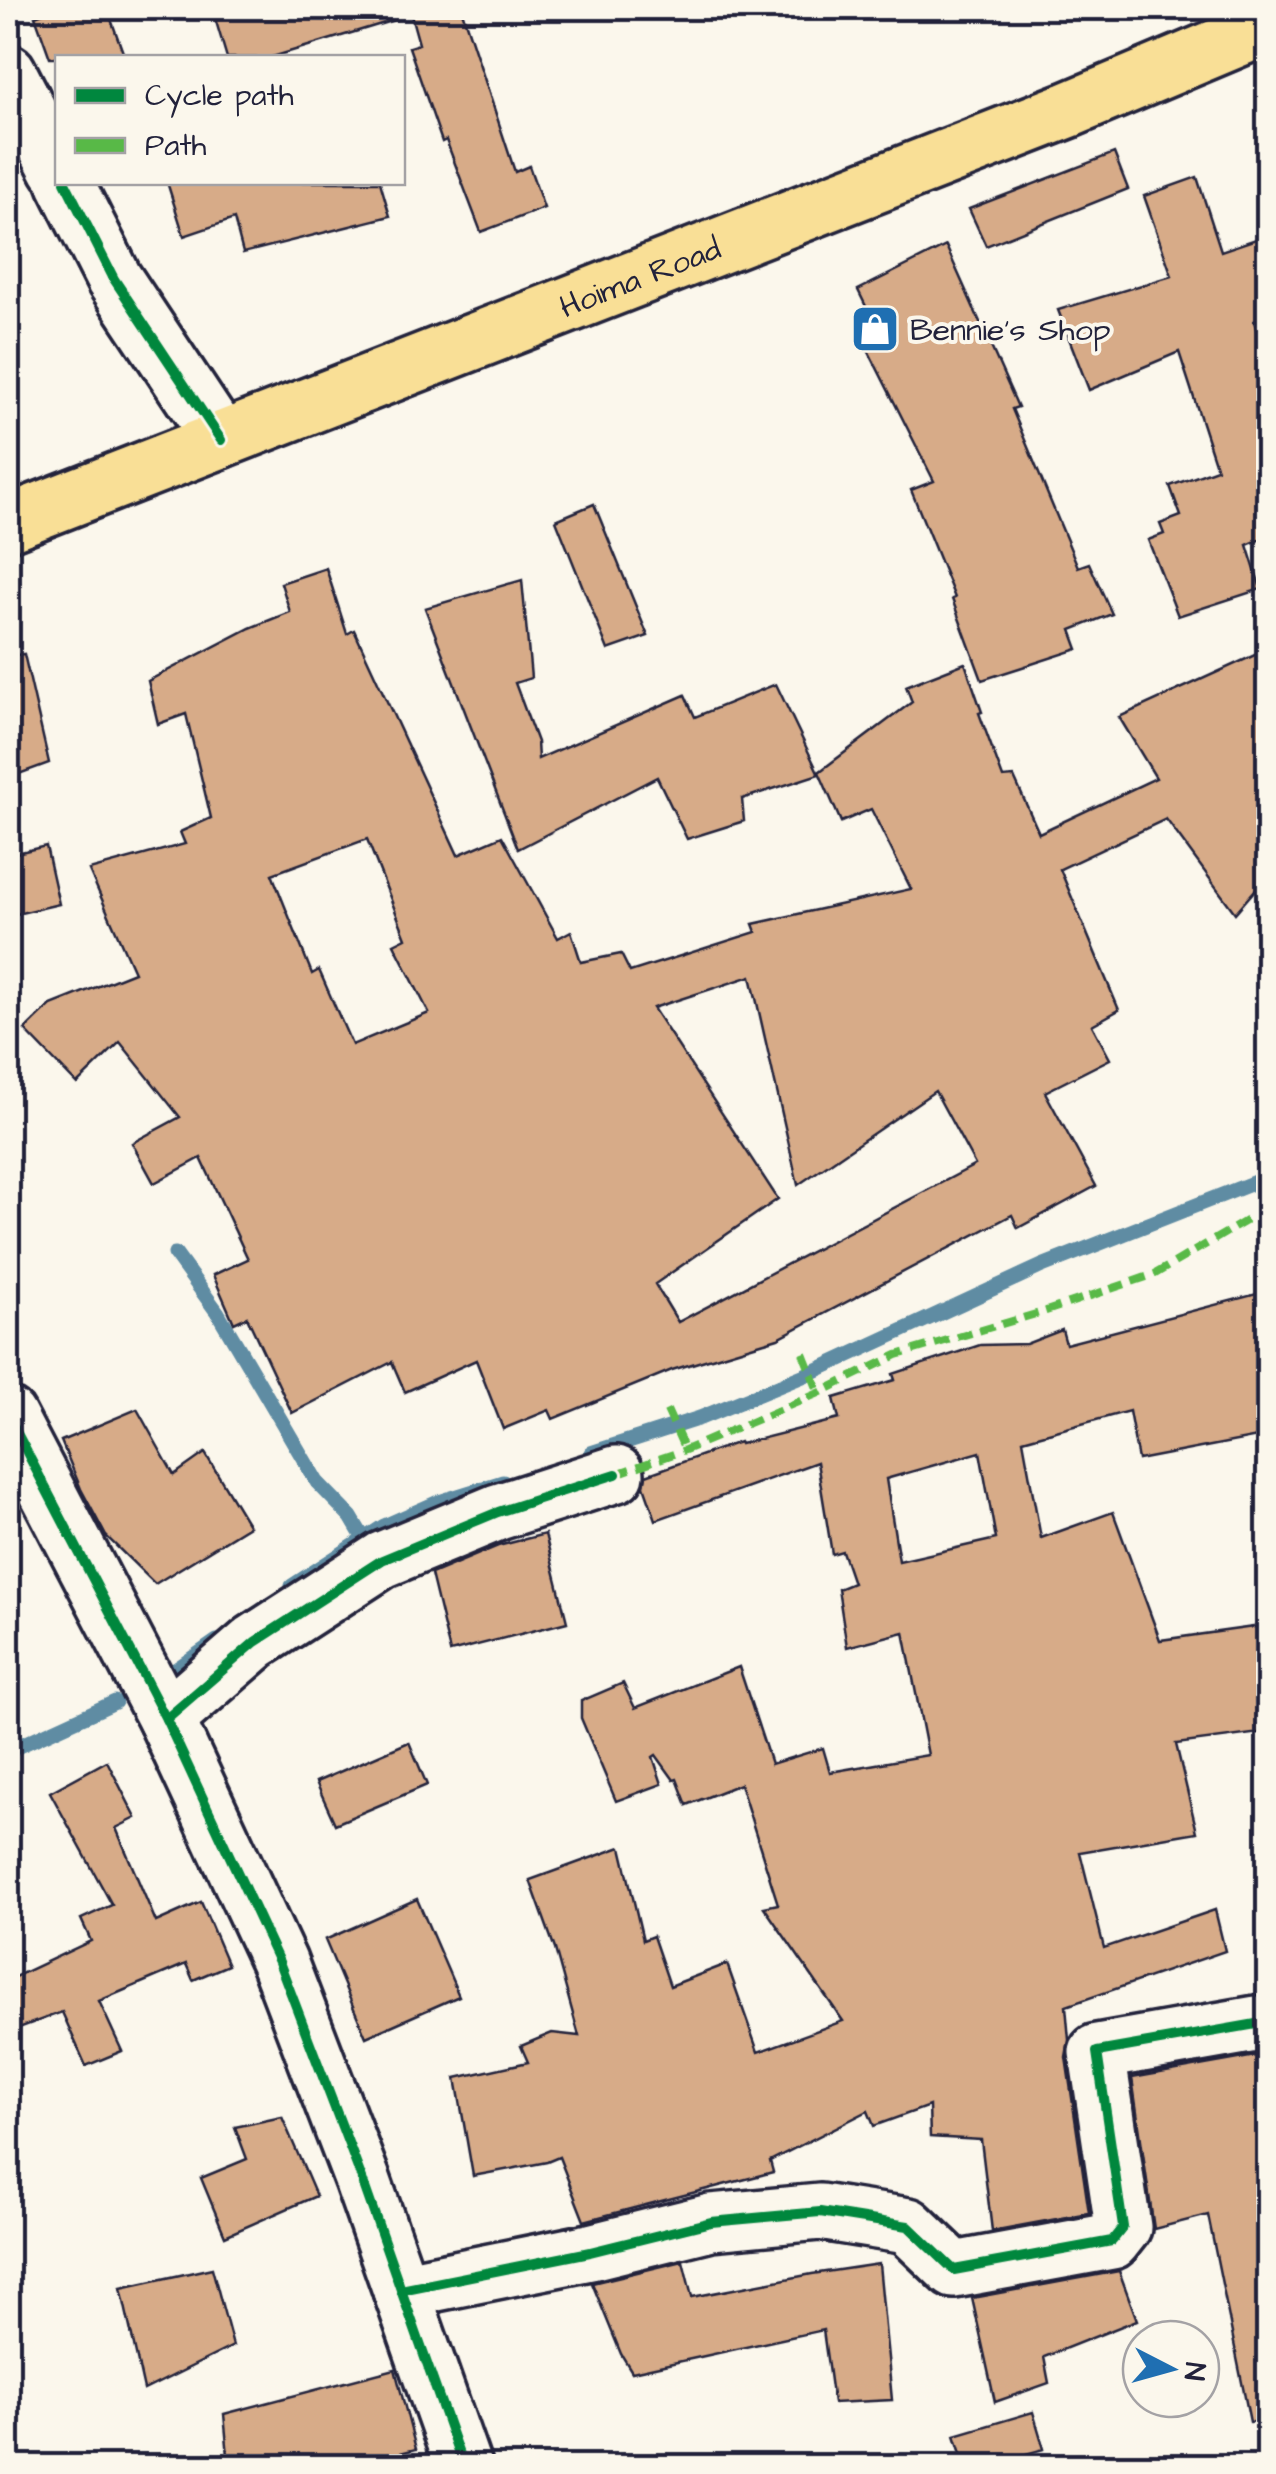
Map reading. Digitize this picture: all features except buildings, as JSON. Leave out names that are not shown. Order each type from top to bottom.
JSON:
[{"type":"main road","name":"Hoima Road","points":[[8,523],[1050,117],[1268,26]]},
{"type":"street","points":[[8,72],[55,162]]},
{"type":"street","points":[[67,185],[114,278],[221,440]]},
{"type":"street","points":[[8,1416],[166,1718],[279,1962],[362,2179],[463,2466]]},
{"type":"street","points":[[166,1718],[255,1642],[382,1560],[498,1512],[616,1474]]},
{"type":"street","points":[[401,2290],[590,2252],[711,2222],[820,2212],[908,2226],[954,2270],[1112,2241],[1123,2227],[1096,2052],[1256,2024]]},
{"type":"waterway","points":[[591,1453],[700,1418],[815,1371],[1042,1266],[1268,1177]]},
{"type":"waterway","points":[[175,1254],[218,1313],[317,1482],[351,1517],[364,1539]]},
{"type":"waterway","points":[[292,1586],[384,1526],[436,1503],[503,1482]]},
{"type":"waterway","points":[[171,1673],[217,1641]]},
{"type":"waterway","points":[[8,1751],[115,1702]]},
{"type":"marked path","points":[[616,1474],[685,1450],[897,1355],[1155,1274],[1268,1211]]},
{"type":"marked path","points":[[803,1353],[819,1393]]},
{"type":"marked path","points":[[667,1410],[685,1450]]},
{"type":"cycle path","points":[[67,185],[114,279],[221,440]]},
{"type":"cycle path","points":[[8,1416],[166,1719],[279,1962],[362,2179],[463,2466]]},
{"type":"cycle path","points":[[166,1719],[255,1642],[382,1560],[498,1512],[616,1474]]},
{"type":"cycle path","points":[[401,2290],[590,2252],[711,2222],[820,2212],[908,2226],[954,2270],[1112,2241],[1123,2227],[1097,2052],[1256,2024]]},
{"type":"place","name":"Bennie's Shop","points":[[875,329]]}]
